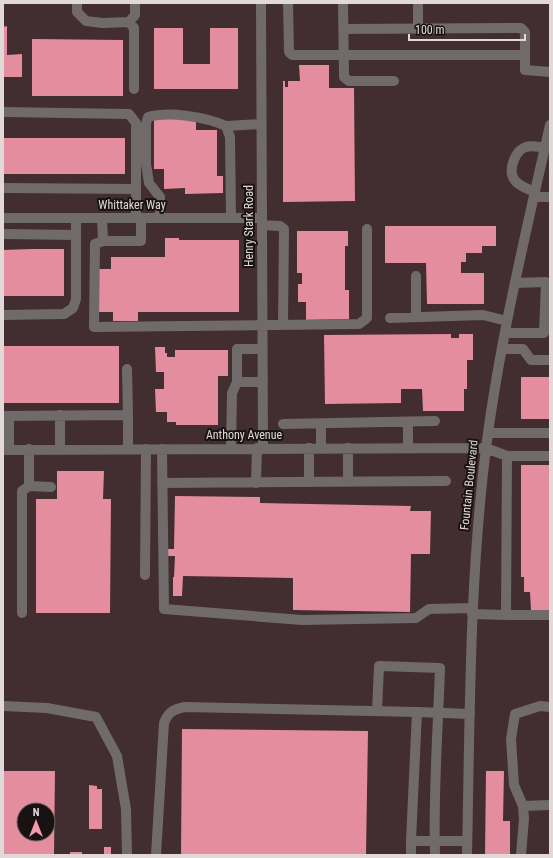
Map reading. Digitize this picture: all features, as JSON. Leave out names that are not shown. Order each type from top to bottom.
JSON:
[{"type":"street","points":[[77,3],[77,12],[86,21],[102,23],[129,22],[135,15],[135,3]]},
{"type":"street","name":"Henry Stark Road","points":[[256,483],[260,448],[262,382],[261,3]]},
{"type":"street","points":[[288,3],[289,52],[292,55],[525,55]]},
{"type":"street","points":[[344,3],[344,77],[349,81],[394,81]]},
{"type":"street","points":[[418,3],[418,29]]},
{"type":"street","points":[[129,22],[134,28],[134,89]]},
{"type":"street","points":[[344,30],[521,28],[525,32],[525,70],[550,72]]},
{"type":"street","points":[[3,112],[129,114],[136,123],[136,189],[141,241],[99,243]]},
{"type":"street","points":[[160,218],[160,197],[149,183],[146,164],[146,124],[148,118],[156,115],[192,116],[214,120],[226,126],[261,124]]},
{"type":"street","name":"Fountain Boulevard","points":[[467,855],[472,611],[477,533],[486,448],[507,322],[550,125]]},
{"type":"street","points":[[226,126],[230,137],[231,217]]},
{"type":"street","points":[[545,148],[535,146],[525,147],[519,151],[514,158],[512,171],[513,179],[520,185],[535,194],[550,197]]},
{"type":"street","points":[[3,188],[136,189]]},
{"type":"street","name":"Whittaker Way","points":[[3,218],[231,217],[280,226],[284,229],[284,325]]},
{"type":"street","points":[[3,315],[64,314],[73,308],[76,299],[76,218]]},
{"type":"street","points":[[102,218],[94,327],[359,324],[367,318],[367,229]]},
{"type":"street","points":[[3,234],[76,235]]},
{"type":"street","points":[[416,276],[416,317]]},
{"type":"street","points":[[505,333],[547,334],[548,282],[515,283]]},
{"type":"street","points":[[390,318],[484,315],[507,322]]},
{"type":"street","points":[[231,448],[232,394],[238,382],[237,349],[262,349]]},
{"type":"street","points":[[502,349],[523,350],[531,360],[550,360]]},
{"type":"street","points":[[127,369],[128,449]]},
{"type":"street","points":[[238,382],[262,382]]},
{"type":"street","points":[[60,415],[60,449]]},
{"type":"street","points":[[6,450],[6,416],[128,415]]},
{"type":"street","points":[[282,424],[435,421]]},
{"type":"street","points":[[408,422],[408,448]]},
{"type":"street","points":[[321,424],[321,448]]},
{"type":"street","points":[[488,433],[550,433]]},
{"type":"street","points":[[309,448],[309,482]]},
{"type":"street","points":[[348,448],[348,482]]},
{"type":"street","points":[[486,448],[507,456],[550,456]]},
{"type":"street","name":"Anthony Avenue","points":[[6,450],[486,448]]},
{"type":"street","points":[[29,449],[29,486]]},
{"type":"street","points":[[145,575],[146,449]]},
{"type":"street","points":[[162,449],[164,609],[302,620],[416,618],[429,609],[472,611],[506,615],[550,615]]},
{"type":"street","points":[[506,615],[507,456]]},
{"type":"street","points":[[162,483],[446,481]]},
{"type":"street","points":[[22,613],[22,491],[29,486],[51,487]]},
{"type":"street","points":[[377,711],[379,666],[440,668],[439,713],[436,748],[435,855]]},
{"type":"street","points":[[3,706],[47,708],[96,717],[117,756],[126,809],[127,855]]},
{"type":"street","points":[[521,855],[524,819],[523,806],[514,785],[511,739],[515,714],[540,706],[550,707]]},
{"type":"street","points":[[156,855],[164,724],[171,711],[185,707],[470,714]]},
{"type":"street","points":[[411,855],[417,712]]},
{"type":"street","points":[[523,806],[550,805]]},
{"type":"street","points":[[411,841],[468,841]]},
{"type":"shaded area","points":[[3,3],[550,3],[550,855],[3,855]]},
{"type":"building","points":[[7,26],[7,55],[22,54],[22,77],[3,77],[3,27]]},
{"type":"building","points":[[154,28],[183,28],[183,64],[210,64],[210,28],[238,28],[238,89],[154,89]]},
{"type":"building","points":[[32,39],[123,40],[123,96],[32,96]]},
{"type":"building","points":[[299,65],[329,65],[329,88],[354,88],[355,201],[283,202],[283,81],[285,81],[285,87],[288,87],[288,81],[300,81]]},
{"type":"building","points":[[154,119],[196,119],[196,130],[217,130],[217,176],[223,176],[223,193],[185,194],[185,188],[164,189],[164,169],[154,169]]},
{"type":"building","points":[[3,138],[125,138],[125,174],[3,174]]},
{"type":"building","points":[[385,226],[496,226],[496,246],[482,246],[482,253],[466,253],[466,262],[461,262],[461,273],[484,273],[484,304],[427,304],[426,263],[385,263]]},
{"type":"building","points":[[297,231],[348,231],[348,246],[345,246],[345,290],[349,290],[349,319],[306,320],[306,302],[298,302],[298,284],[302,284],[302,273],[297,273]]},
{"type":"building","points":[[165,238],[179,238],[179,240],[239,240],[239,312],[138,312],[138,321],[113,321],[113,312],[97,312],[97,269],[111,269],[111,257],[165,257]]},
{"type":"building","points":[[64,249],[64,296],[3,296],[3,250]]},
{"type":"building","points":[[451,334],[451,338],[459,338],[459,334],[473,334],[473,360],[467,360],[467,389],[464,389],[464,411],[423,411],[422,389],[401,389],[401,403],[325,404],[324,335]]},
{"type":"building","points":[[3,346],[119,346],[119,403],[3,403]]},
{"type":"building","points":[[155,347],[165,347],[167,357],[175,357],[175,350],[228,350],[228,376],[218,376],[218,425],[176,425],[176,422],[167,422],[167,412],[156,412],[155,389],[164,389],[164,372],[156,372]]},
{"type":"building","points":[[521,377],[550,377],[550,419],[521,419]]},
{"type":"building","points":[[521,465],[550,465],[550,610],[531,610],[530,592],[524,592],[524,577],[521,577]]},
{"type":"building","points":[[57,471],[104,471],[103,499],[111,499],[110,613],[36,613],[36,499],[57,499]]},
{"type":"building","points":[[175,496],[260,497],[260,503],[411,506],[410,511],[431,511],[430,554],[411,554],[410,612],[293,610],[293,578],[183,576],[182,596],[173,596],[175,556],[168,556],[168,549],[174,549]]},
{"type":"building","points":[[182,729],[368,731],[366,855],[181,855]]},
{"type":"building","points":[[3,771],[55,771],[55,802],[16,802],[16,842],[54,842],[54,855],[3,855]]},
{"type":"building","points":[[486,771],[504,771],[503,821],[510,821],[510,855],[485,855]]},
{"type":"building","points":[[89,785],[97,786],[97,789],[102,789],[102,829],[89,829]]},
{"type":"building","points":[[104,847],[111,847],[111,855],[104,855]]},
{"type":"building","points":[[70,852],[82,852],[82,855],[70,855]]}]
